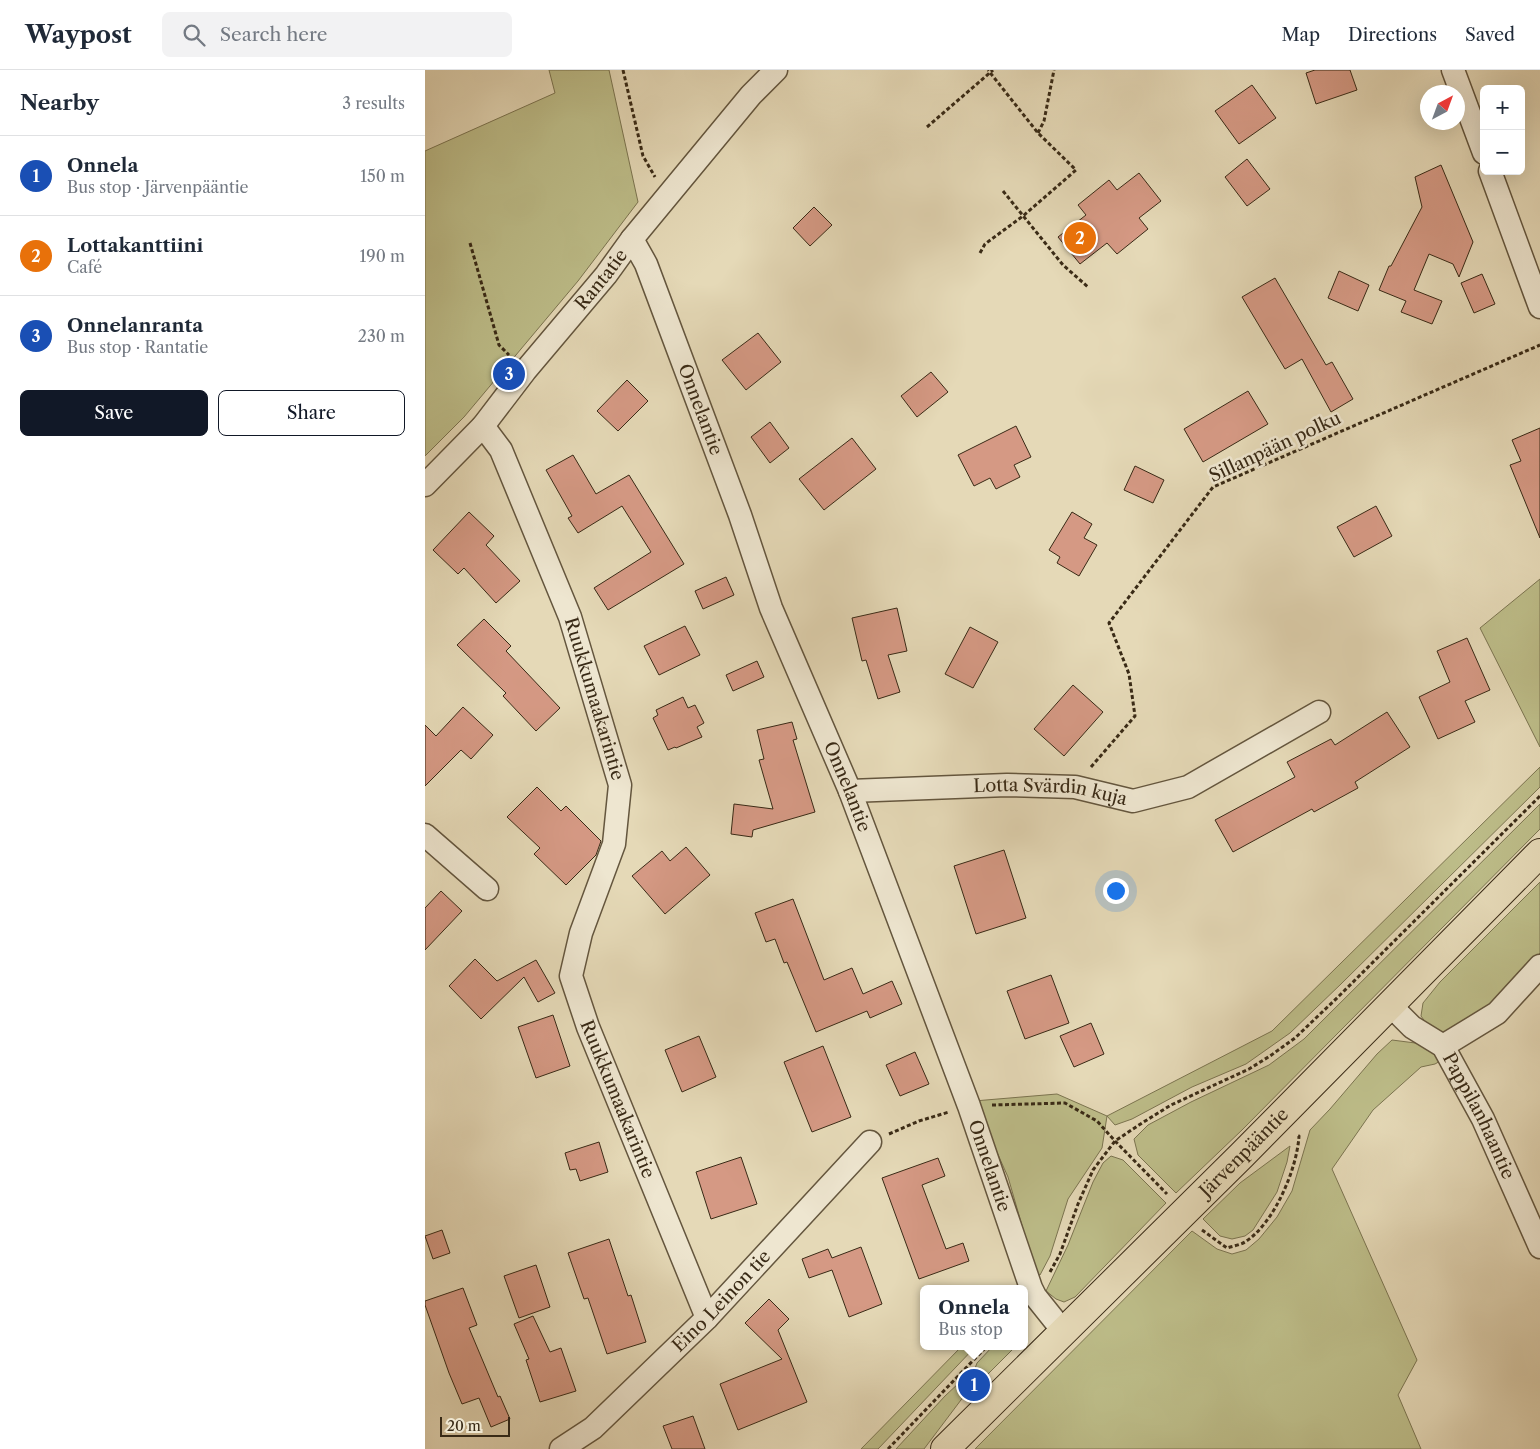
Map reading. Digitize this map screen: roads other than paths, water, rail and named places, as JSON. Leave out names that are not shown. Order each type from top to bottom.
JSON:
[{"type":"main road","name":"Järvenpääntie","points":[[945,1449],[1279,1118],[1540,853]]},
{"type":"street","name":"Rantatie","points":[[425,485],[483,426],[525,371],[606,275],[632,239],[751,95],[775,70]]},
{"type":"street","points":[[1453,70],[1480,142]]},
{"type":"street","points":[[1491,175],[1540,307]]},
{"type":"street","name":"Onnelantie","points":[[632,239],[646,264],[741,515],[771,608],[850,791],[969,1106],[1031,1288],[1035,1296],[1063,1331]]},
{"type":"street","name":"Ruukkumaakarintie","points":[[483,426],[501,450],[570,617],[620,785],[614,844],[581,933],[571,976],[588,1027],[707,1318]]},
{"type":"street","name":"Lotta Svärdin kuja","points":[[850,791],[1007,785],[1075,787],[1133,801],[1188,787],[1319,712]]},
{"type":"street","points":[[425,835],[487,889]]},
{"type":"street","points":[[1443,1046],[1497,1013],[1540,966]]},
{"type":"street","name":"Pappilanhaantie","points":[[1390,1005],[1412,1027],[1443,1046],[1483,1119],[1540,1247]]},
{"type":"street","name":"Eino Leinon tie","points":[[561,1449],[593,1428],[707,1318],[870,1142]]},
{"type":"place","name":"Lottakanttiini","points":[[1080,238]]},
{"type":"place","name":"Onnelanranta","points":[[509,374]]},
{"type":"place","name":"Onnela","points":[[974,1385]]}]
